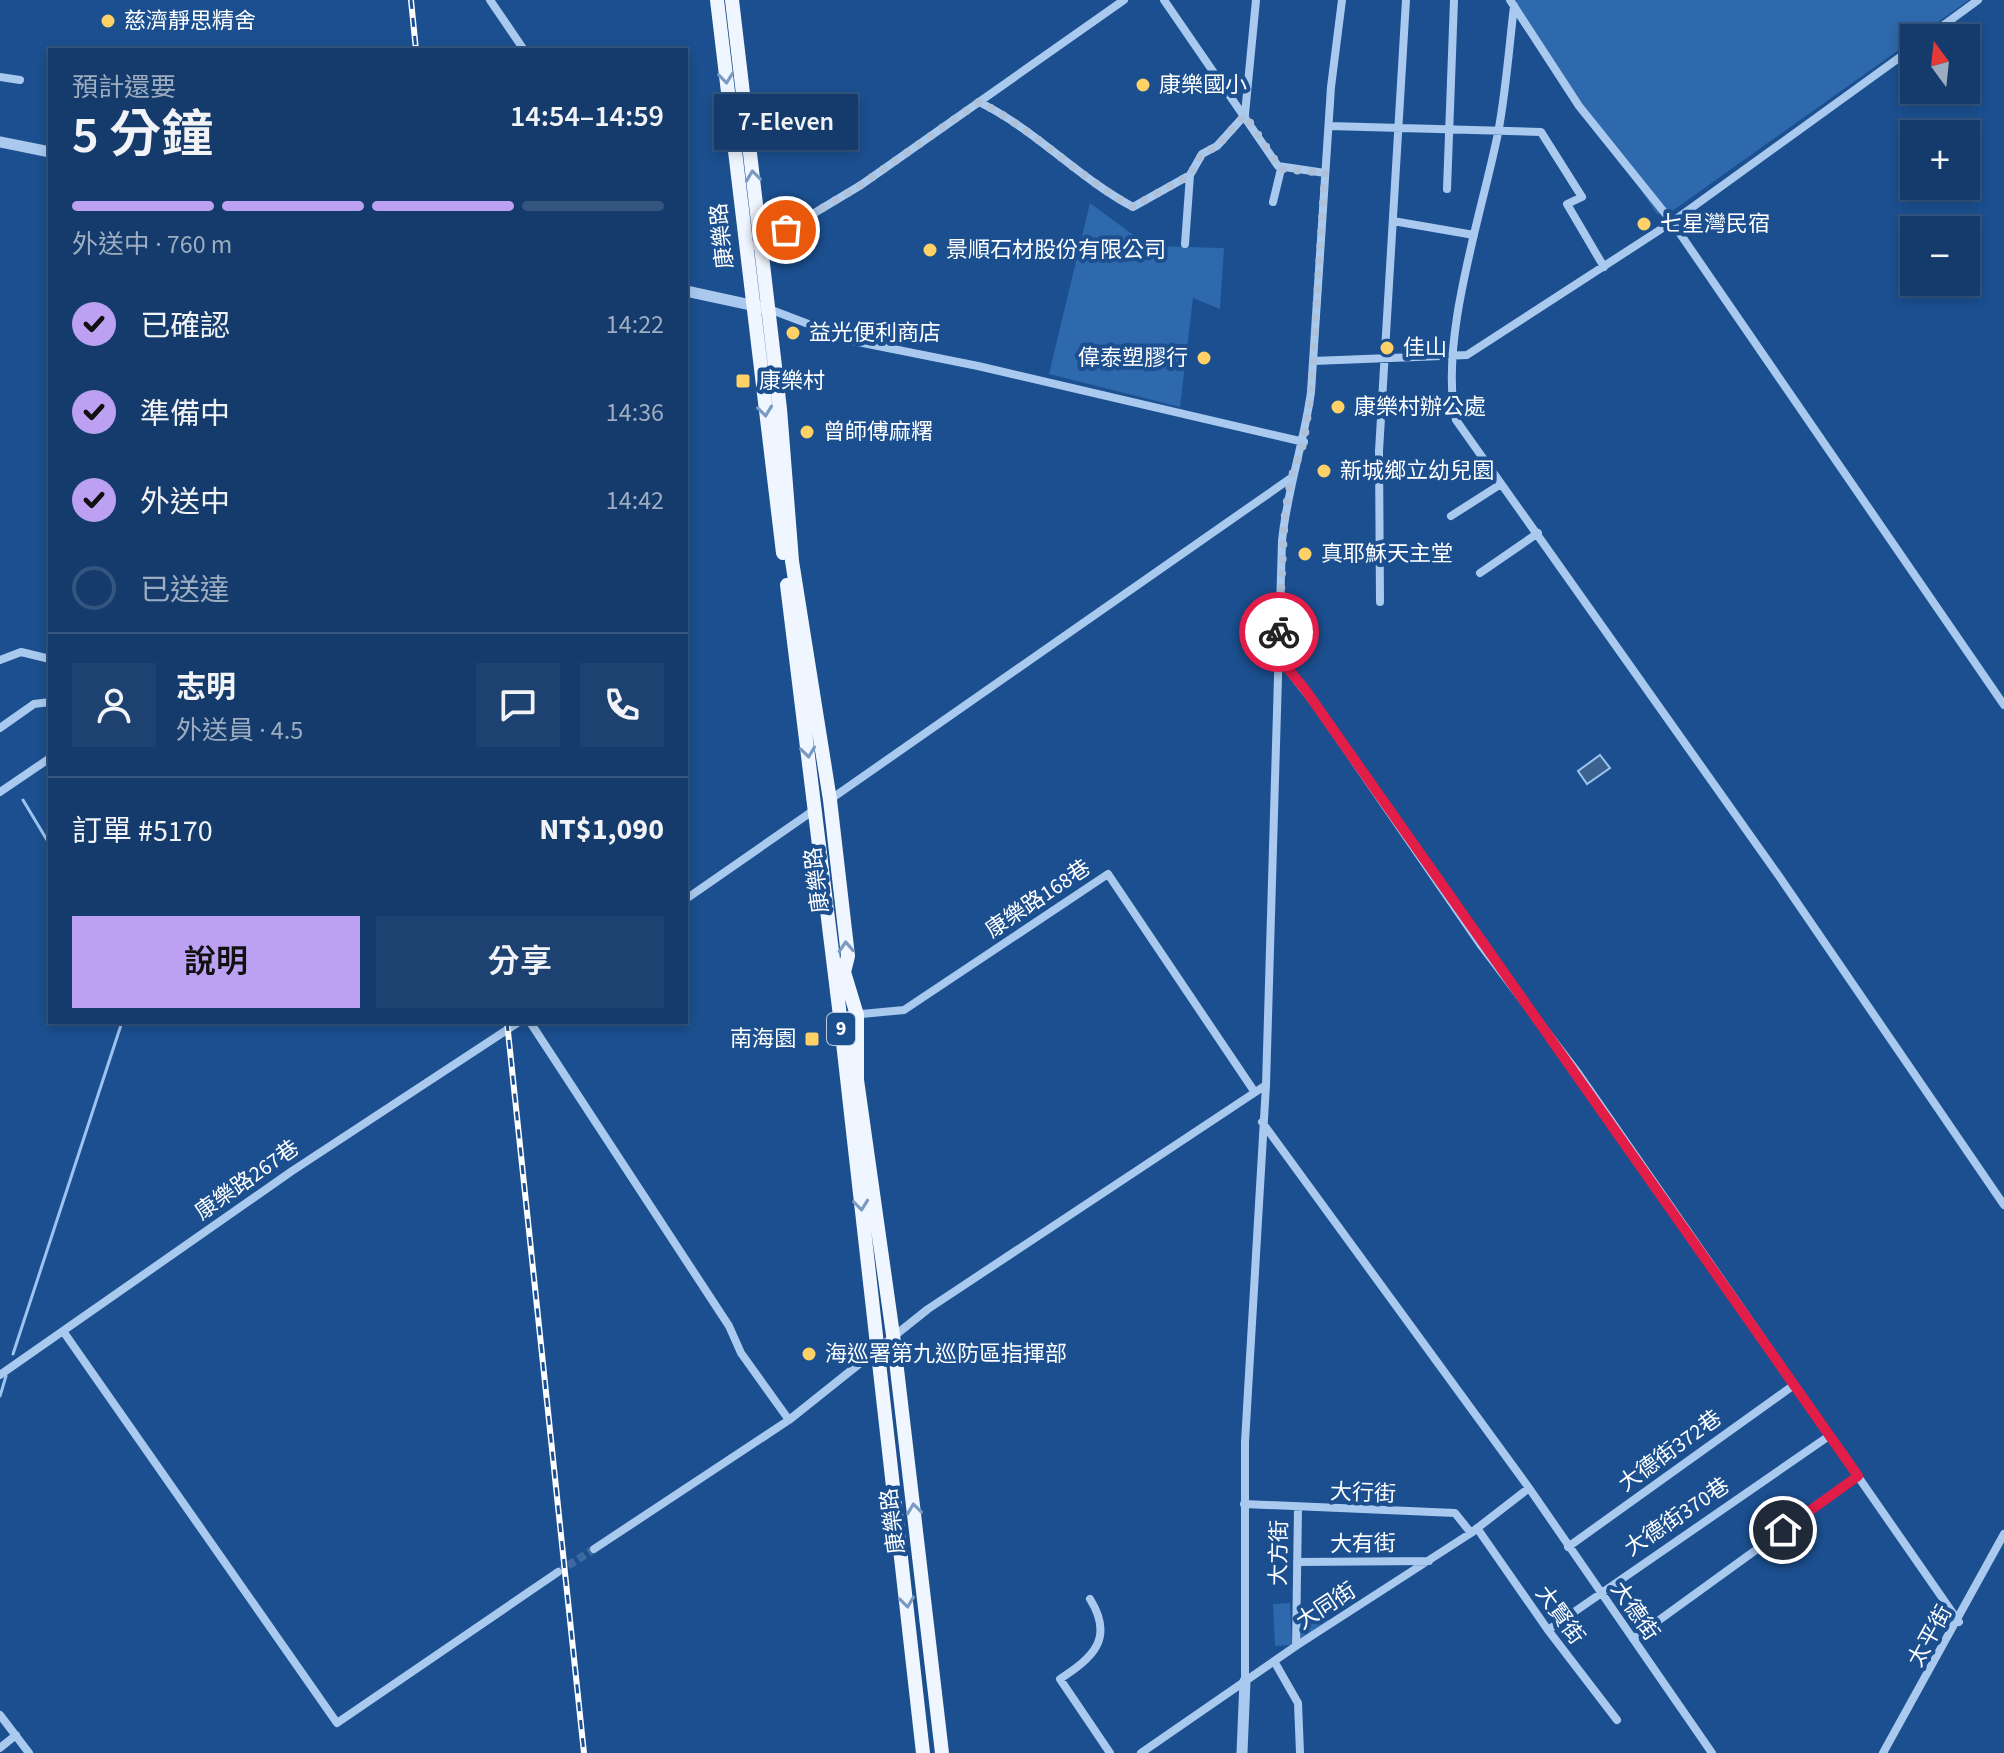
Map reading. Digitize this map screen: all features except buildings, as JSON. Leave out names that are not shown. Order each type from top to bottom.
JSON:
[{"type":"main road","name":"康樂路","points":[[717,0],[753,245],[769,309],[792,561],[830,800],[848,956],[844,972],[857,1015],[857,1080],[893,1335],[942,1753]]},
{"type":"main road","name":"康樂路","points":[[732,0],[753,245],[751,305],[840,1016],[923,1753]]},
{"type":"main road","points":[[913,1652],[931,1649]]},
{"type":"street","points":[[490,0],[523,48]]},
{"type":"street","points":[[753,245],[861,185],[1124,0]]},
{"type":"street","points":[[1164,0],[1281,169],[1273,202]]},
{"type":"street","points":[[1185,244],[1190,175],[1202,154],[1217,146],[1245,115],[1256,0]]},
{"type":"street","points":[[1242,1753],[1245,1681],[1244,1504],[1266,1085],[1282,541],[1291,478],[1304,442],[1313,361],[1335,45],[1342,0]]},
{"type":"street","points":[[1380,602],[1379,451],[1401,129],[1406,0]]},
{"type":"street","points":[[1447,189],[1454,0]]},
{"type":"street","points":[[1945,24],[1978,0]]},
{"type":"street","points":[[1512,3],[1499,131],[1474,235],[1452,356],[1451,397],[1456,420],[1781,879],[2004,1205]]},
{"type":"street","points":[[1512,3],[1579,106],[1672,222],[2004,705]]},
{"type":"street","points":[[1313,361],[1467,355],[1672,222],[1900,57]]},
{"type":"street","points":[[0,77],[20,80]]},
{"type":"street","points":[[979,102],[1012,118],[1080,175],[1133,207],[1190,175]]},
{"type":"street","points":[[1330,126],[1541,132],[1582,197],[1567,204],[1604,267]]},
{"type":"street","points":[[0,142],[48,152]]},
{"type":"street","points":[[1281,169],[1325,173]]},
{"type":"street","points":[[1393,221],[1474,235]]},
{"type":"street","points":[[688,289],[769,309],[853,341],[1003,371],[1304,442]]},
{"type":"street","points":[[688,898],[1291,478]]},
{"type":"street","points":[[1451,516],[1501,484]]},
{"type":"street","points":[[1480,573],[1538,533]]},
{"type":"street","points":[[0,660],[21,652],[48,659]]},
{"type":"street","points":[[1278,657],[1300,683],[1480,944],[1578,1073],[1959,1622]]},
{"type":"street","points":[[0,728],[34,704],[48,702]]},
{"type":"street","points":[[0,792],[48,759]]},
{"type":"street","name":"康樂路168巷","points":[[840,1016],[904,1010],[1108,874],[1254,1091]]},
{"type":"street","name":"康樂路267巷","points":[[0,1375],[292,1171],[516,1024]]},
{"type":"street","points":[[531,1024],[729,1326],[741,1353],[789,1420]]},
{"type":"street","points":[[594,1549],[789,1420],[877,1353],[893,1335],[1266,1085]]},
{"type":"street","name":"大德街","points":[[1262,1122],[1279,1140],[1529,1488],[1712,1753]]},
{"type":"street","points":[[63,1331],[337,1723],[558,1572]]},
{"type":"street","name":"大德街372巷","points":[[1568,1547],[1794,1385]]},
{"type":"street","name":"大德街370巷","points":[[1548,1630],[1829,1436]]},
{"type":"street","points":[[1633,1639],[1858,1476]]},
{"type":"street","name":"大同街","points":[[1141,1753],[1296,1646],[1474,1531],[1529,1488]]},
{"type":"street","name":"大行街","points":[[1244,1504],[1455,1513],[1474,1531]]},
{"type":"street","name":"大方街","points":[[1296,1646],[1298,1508]]},
{"type":"street","name":"大賢街","points":[[1474,1531],[1617,1720]]},
{"type":"street","name":"太平街","points":[[1883,1753],[1959,1622],[2004,1534]]},
{"type":"street","name":"大有街","points":[[1297,1562],[1429,1561]]},
{"type":"street","points":[[1090,1599],[1098,1611],[1102,1632],[1091,1658],[1060,1679],[1110,1753]]},
{"type":"street","points":[[1274,1661],[1298,1703],[1300,1753]]},
{"type":"street","points":[[0,1715],[29,1753]]},
{"type":"street","points":[[0,1748],[16,1735]]},
{"type":"shaded area","points":[[1512,0],[1969,0],[1935,24],[1900,24],[1900,49],[1668,214],[1657,214]]},
{"type":"shaded area","points":[[1090,203],[1148,246],[1224,248],[1220,309],[1193,298],[1180,407],[1049,374]]},
{"type":"shaded area","points":[[1600,755],[1610,768],[1587,784],[1578,771]]},
{"type":"shaded area","points":[[1290,1603],[1292,1645],[1275,1646],[1273,1604]]},
{"type":"shaded area","points":[[1300,1611],[1329,1611],[1328,1621],[1300,1639]]},
{"type":"waterway","points":[[23,800],[48,842]]},
{"type":"waterway","points":[[13,1354],[121,1024]]},
{"type":"waterway","points":[[0,1396],[6,1376]]},
{"type":"tunnel","points":[[558,1572],[594,1549]]},
{"type":"railway","points":[[411,0],[416,48]]},
{"type":"railway","points":[[507,1024],[584,1753]]},
{"type":"way so far","points":[[786,230],[861,185],[979,102],[1012,118],[1080,175],[1133,207],[1190,175],[1202,154],[1226,138],[1245,115],[1281,169],[1325,173],[1311,392],[1304,442],[1291,478],[1285,512],[1279,632]]},
{"type":"place","name":"慈濟靜思精舍","points":[[108,21]]},
{"type":"place","name":"康樂國小","points":[[1143,85]]},
{"type":"place","name":"七星灣民宿","points":[[1644,224]]},
{"type":"place","name":"7-Eleven","points":[[786,230]]},
{"type":"place","name":"景順石材股份有限公司","points":[[930,250]]},
{"type":"place","name":"益光便利商店","points":[[793,333]]},
{"type":"place","name":"佳山","points":[[1387,348]]},
{"type":"place","name":"偉泰塑膠行","points":[[1204,358]]},
{"type":"place","name":"康樂村","points":[[743,381]]},
{"type":"place","name":"康樂村辦公處","points":[[1338,407]]},
{"type":"place","name":"曾師傅麻糬","points":[[807,432]]},
{"type":"place","name":"新城鄉立幼兒園","points":[[1324,471]]},
{"type":"place","name":"真耶穌天主堂","points":[[1305,554]]},
{"type":"place","name":"南海園","points":[[812,1039]]},
{"type":"place","name":"海巡署第九巡防區指揮部","points":[[809,1354]]},
{"type":"route","points":[[1279,632],[1278,657],[1304,688],[1480,944],[1578,1073],[1858,1476],[1783,1530]]}]
